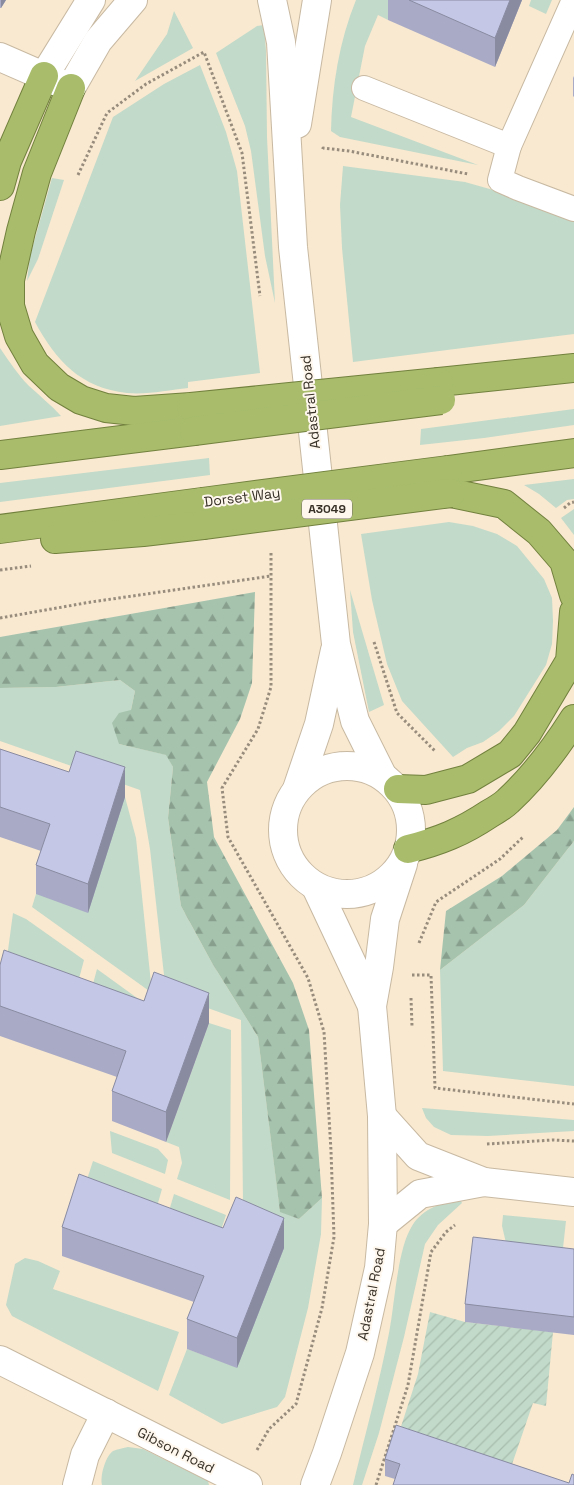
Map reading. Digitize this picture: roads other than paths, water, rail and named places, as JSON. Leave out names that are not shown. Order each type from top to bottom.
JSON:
[{"type":"highway","points":[[0,186],[7,160],[44,76]]},
{"type":"highway","points":[[71,88],[37,172],[10,280],[10,306],[19,336],[35,364],[58,387],[81,400],[106,408],[193,419]]},
{"type":"highway","points":[[0,455],[193,419],[440,391],[574,368]]},
{"type":"highway","points":[[440,391],[574,384]]},
{"type":"highway","name":"A3049","points":[[0,543],[143,532],[203,513],[449,482],[574,453]]},
{"type":"highway","name":"A3049","points":[[449,482],[504,504],[539,532],[564,561],[574,594]]},
{"type":"highway","name":"Dorset Way","points":[[0,529],[203,513]]},
{"type":"highway","points":[[390,782],[426,790],[468,779],[510,754],[527,733],[570,661],[574,612]]},
{"type":"highway","points":[[405,857],[470,826],[507,802],[556,747],[574,720]]},
{"type":"street","points":[[44,76],[91,0]]},
{"type":"street","points":[[0,57],[71,88],[98,41],[133,0]]},
{"type":"street","name":"Adastral Road","points":[[272,0],[281,42],[293,247],[336,644],[355,721],[390,782],[410,812],[412,839],[386,918],[380,967],[372,1006],[382,1116],[383,1224],[379,1268],[360,1353],[315,1485]]},
{"type":"street","name":"Adastral Road","points":[[289,159],[300,109],[317,0]]},
{"type":"street","name":"Adastral Road","points":[[336,644],[319,724],[297,789],[284,815],[283,842],[293,866],[300,874],[316,887],[342,895],[361,893],[390,878],[405,857]]},
{"type":"street","name":"Adastral Road","points":[[297,789],[318,772],[338,766],[360,767],[390,782]]},
{"type":"street","name":"Adastral Road","points":[[316,887],[372,1006]]},
{"type":"street","points":[[382,1116],[418,1156],[484,1182],[574,1192]]},
{"type":"street","points":[[383,1224],[420,1194],[484,1182]]},
{"type":"street","name":"Gibson Road","points":[[0,1360],[248,1485]]},
{"type":"street","points":[[77,1485],[85,1455],[106,1413]]},
{"type":"lane","points":[[574,0],[509,146],[500,180],[574,209]]},
{"type":"lane","points":[[364,88],[509,146]]}]
